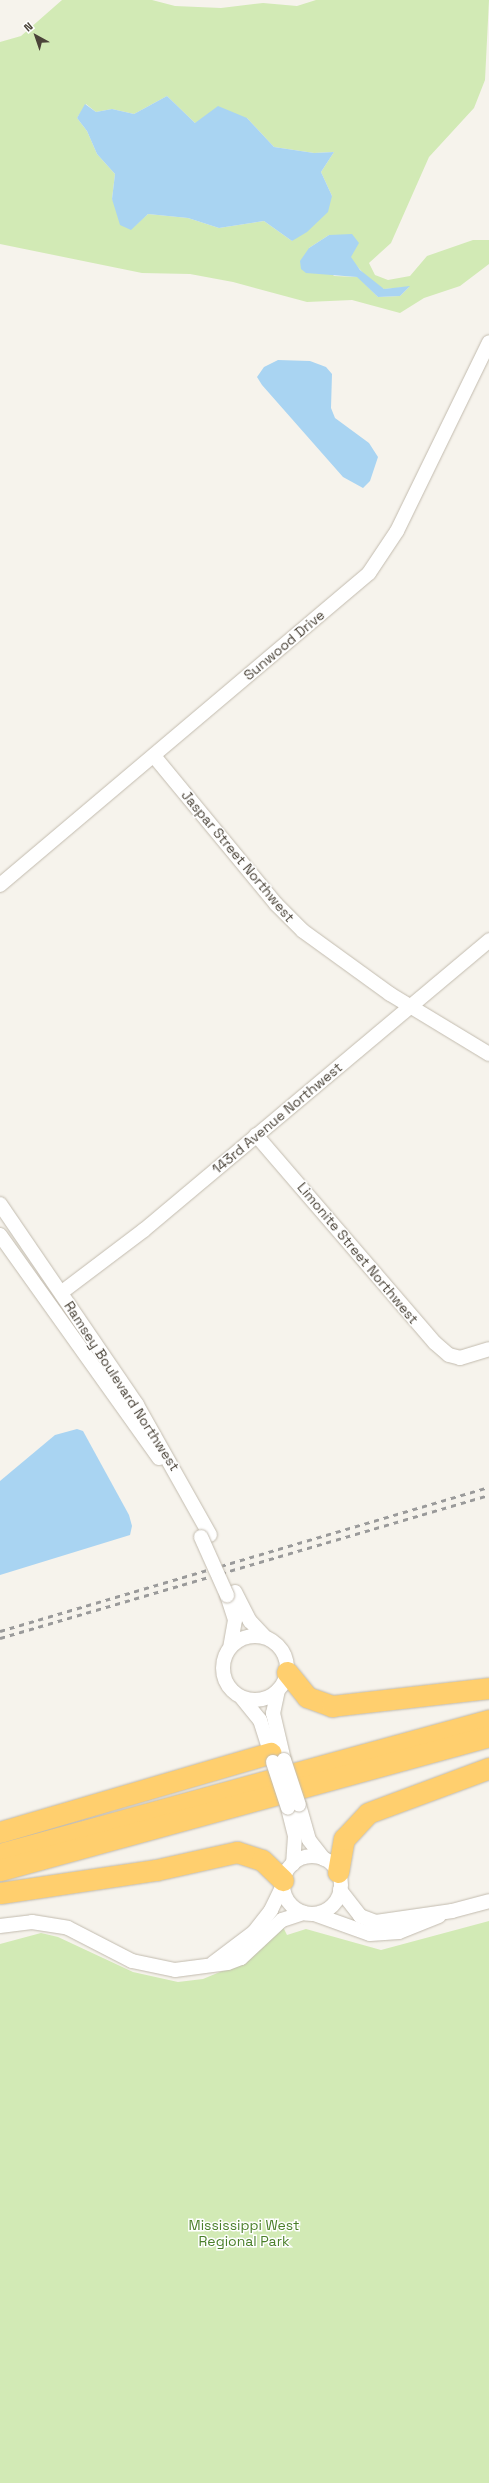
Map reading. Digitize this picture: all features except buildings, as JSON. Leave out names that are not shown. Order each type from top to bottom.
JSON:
[{"type":"highway","points":[[283,1681],[307,1697],[332,1706],[489,1688]]},
{"type":"highway","points":[[0,1854],[489,1720]]},
{"type":"highway","points":[[0,1870],[489,1736]]},
{"type":"highway","points":[[0,1832],[276,1758]]},
{"type":"highway","points":[[334,1874],[344,1840],[368,1813],[489,1768]]},
{"type":"highway","points":[[0,1893],[156,1870],[237,1852],[262,1860],[286,1876]]},
{"type":"street","name":"Sunwood Drive","points":[[0,885],[154,756],[376,564],[418,491],[489,342]]},
{"type":"street","name":"Jaspar Street Northwest","points":[[154,756],[276,904],[303,931],[410,1006],[489,1054]]},
{"type":"street","name":"143rd Avenue Northwest","points":[[62,1292],[103,1263],[489,940]]},
{"type":"street","name":"Limonite Street Northwest","points":[[256,1135],[434,1344],[449,1355],[468,1357],[489,1350]]},
{"type":"street","name":"Ramsey Boulevard Northwest","points":[[0,1204],[62,1292],[137,1405],[205,1536],[231,1594],[250,1621],[265,1637]]},
{"type":"street","name":"Ramsey Boulevard Northwest","points":[[0,1235],[152,1449],[205,1536]]},
{"type":"street","name":"Ramsey Boulevard Northwest","points":[[230,1647],[235,1620],[231,1594]]},
{"type":"street","points":[[276,1758],[273,1713],[283,1681],[282,1651],[265,1637],[244,1638],[230,1647],[223,1673],[230,1688],[242,1698],[260,1720],[276,1758],[293,1806],[309,1840],[334,1874],[360,1916],[376,1922],[452,1911],[489,1901]]},
{"type":"street","points":[[242,1698],[261,1700],[283,1681]]},
{"type":"street","points":[[207,1967],[254,1932],[271,1910],[286,1876],[295,1836],[293,1806]]},
{"type":"street","points":[[286,1876],[305,1857],[334,1874]]},
{"type":"street","points":[[0,1926],[52,1924],[80,1933],[147,1966],[175,1970],[207,1967],[241,1958],[282,1920],[331,1907],[334,1874]]},
{"type":"street","points":[[286,1876],[289,1903],[309,1914],[358,1931],[384,1934],[414,1927],[452,1911]]},
{"type":"green space","points":[[62,0],[152,0],[175,6],[221,8],[263,3],[297,6],[316,0],[489,0],[485,80],[474,108],[429,157],[391,243],[369,263],[375,275],[388,280],[410,276],[427,256],[473,240],[489,240],[489,264],[460,286],[424,298],[400,313],[352,300],[307,302],[233,282],[190,274],[142,273],[0,244],[0,42],[21,36]],"holes":[[[167,96],[195,123],[247,118],[274,147],[314,153],[334,152],[321,172],[332,196],[292,241],[264,221],[219,228],[188,218],[148,214],[131,229],[112,199],[115,174],[97,154],[87,131],[77,118],[86,104],[96,112],[112,109],[134,114]],[[329,235],[373,284],[384,289],[409,287],[400,296],[378,297],[358,277],[334,276],[309,248]]]},
{"type":"green space","name":"Mississippi West Regional Park","points":[[489,1921],[489,2483],[0,2483],[0,1944],[41,1933],[58,1937],[133,1972],[178,1982],[203,1979],[244,1962],[283,1927],[287,1935],[306,1929],[381,1950]]},
{"type":"water","points":[[167,96],[195,123],[218,106],[247,118],[274,147],[314,153],[334,152],[321,172],[332,196],[328,212],[307,232],[292,241],[264,221],[219,228],[188,218],[148,214],[131,230],[120,225],[112,199],[115,174],[97,154],[87,131],[77,118],[85,104],[96,112],[112,109],[134,114]]},
{"type":"water","points":[[352,234],[359,243],[351,257],[360,270],[384,289],[410,286],[400,296],[378,297],[357,277],[306,273],[301,269],[300,261],[309,248],[329,235]]},
{"type":"water","points":[[278,360],[310,361],[326,367],[332,374],[331,408],[335,418],[369,443],[378,457],[370,481],[363,488],[343,477],[262,385],[257,377],[264,367]]},
{"type":"water","points":[[77,1429],[83,1431],[129,1515],[132,1526],[130,1535],[0,1575],[0,1481],[55,1435]]},
{"type":"railway","points":[[0,1631],[489,1487]]},
{"type":"railway","points":[[0,1638],[489,1495]]}]
